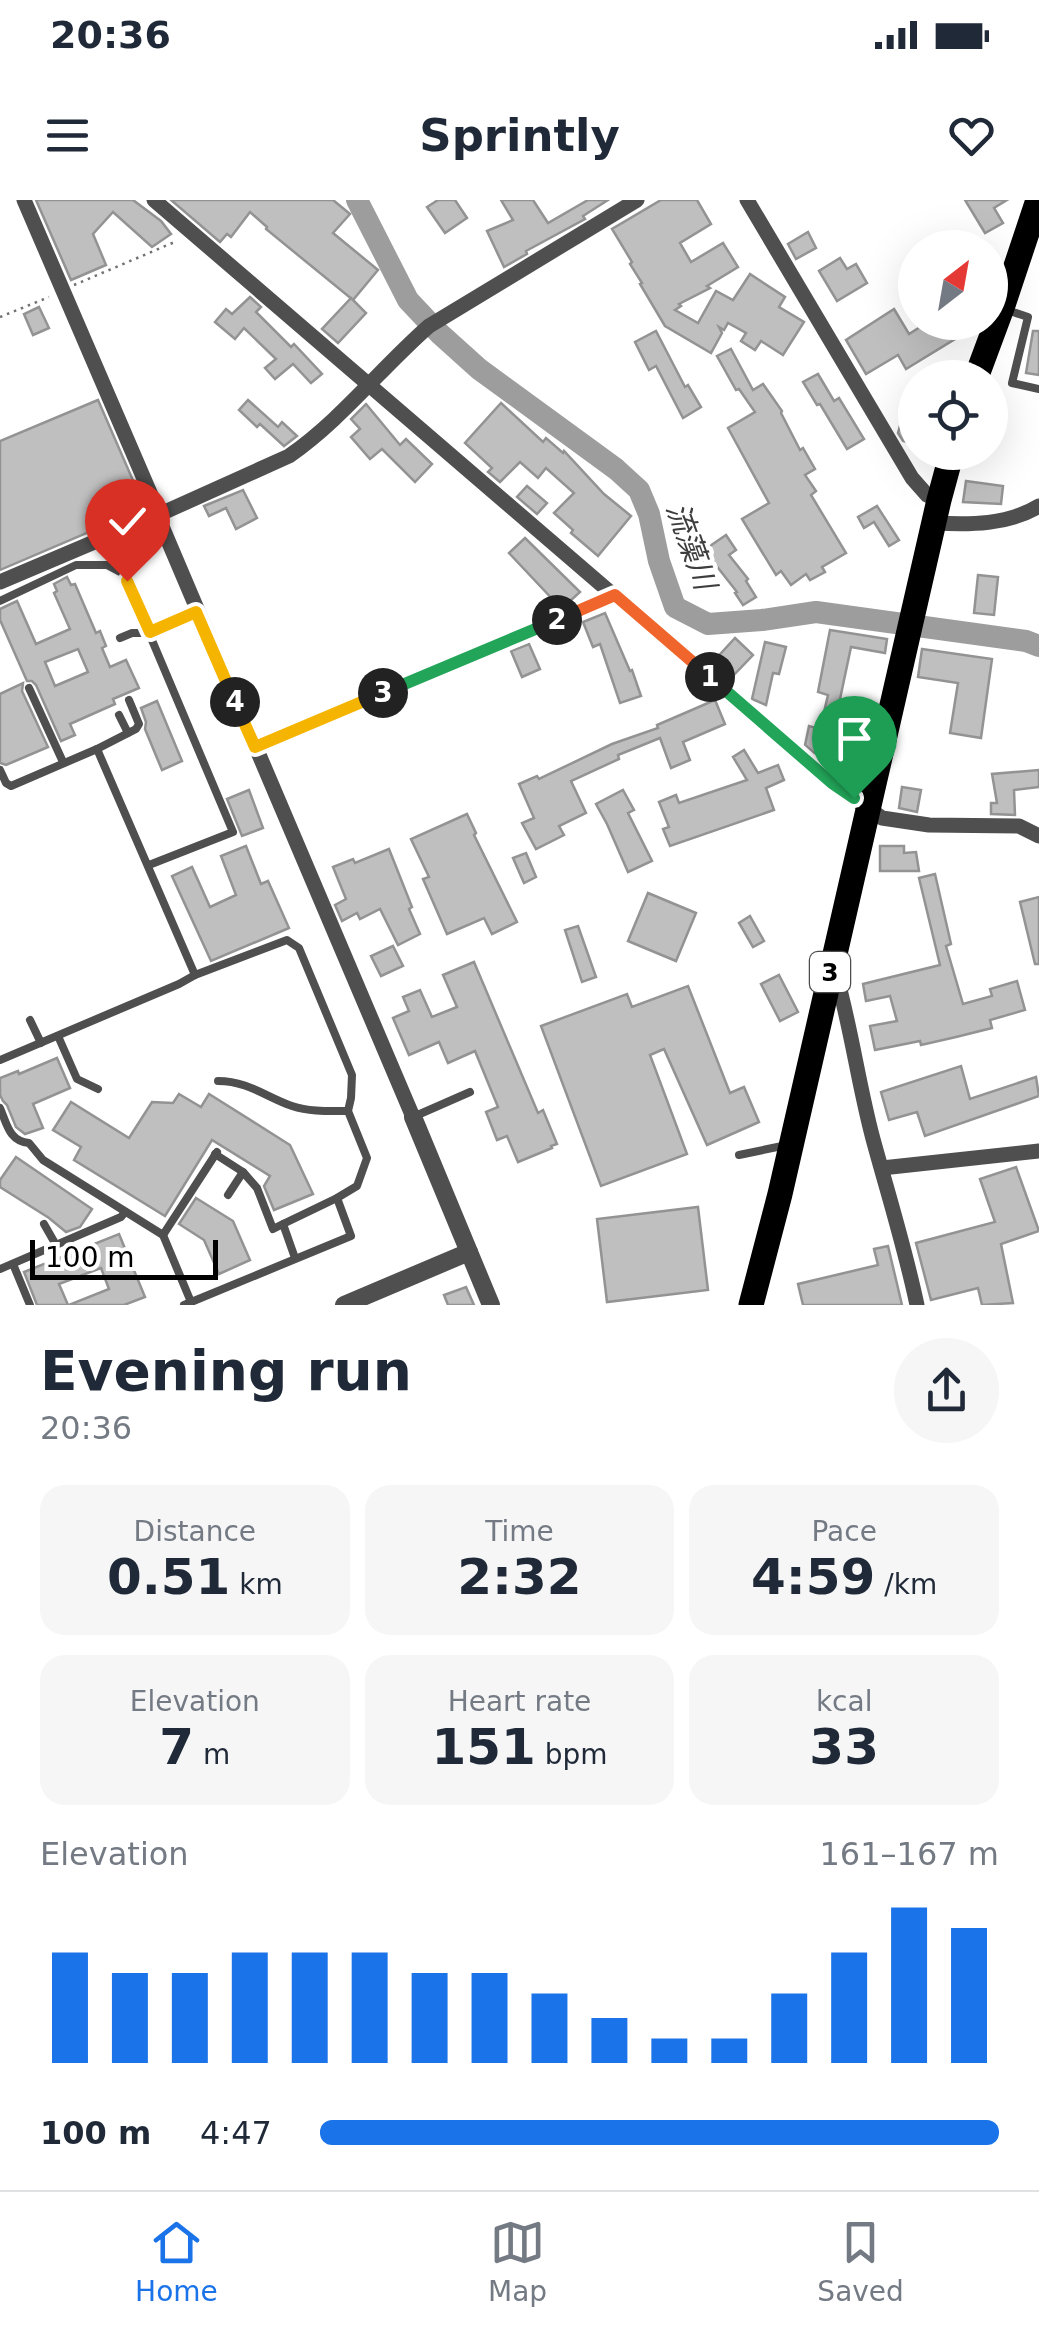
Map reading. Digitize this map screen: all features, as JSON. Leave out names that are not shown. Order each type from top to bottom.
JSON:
[{"type":"highway","points":[[1008,288],[1034,202]]},
{"type":"highway","name":"3","points":[[752,1305],[948,470]]},
{"type":"street","points":[[24,200],[491,1305]]},
{"type":"street","points":[[154,200],[832,783],[868,809],[882,818],[929,824],[1019,826],[1039,836]]},
{"type":"street","points":[[0,582],[290,456],[331,422],[428,326],[637,200]]},
{"type":"street","points":[[747,200],[912,478],[937,512],[998,522],[1039,506]]},
{"type":"street","points":[[255,747],[615,595]]},
{"type":"street","points":[[832,962],[917,1305]]},
{"type":"street","points":[[882,1168],[1039,1150]]},
{"type":"street","points":[[350,1304],[469,1252]]},
{"type":"lane","points":[[1008,310],[1028,318],[1012,383],[1039,389]]},
{"type":"lane","points":[[0,601],[76,565],[107,566],[122,573],[233,832],[149,865]]},
{"type":"lane","points":[[120,638],[150,632],[196,612]]},
{"type":"lane","points":[[28,688],[63,762]]},
{"type":"lane","points":[[0,770],[11,786],[136,730],[138,724],[129,700]]},
{"type":"lane","points":[[119,715],[128,734]]},
{"type":"lane","points":[[98,750],[195,975]]},
{"type":"lane","points":[[0,1060],[195,975],[287,940],[298,948],[352,1074],[348,1112],[367,1158],[357,1186],[273,1229],[257,1188],[243,1172],[216,1153],[162,1235]]},
{"type":"lane","points":[[30,1020],[41,1043]]},
{"type":"lane","points":[[58,1036],[77,1079],[98,1089]]},
{"type":"lane","points":[[218,1081],[232,1081],[266,1092],[310,1111],[348,1112]]},
{"type":"lane","points":[[412,1117],[470,1092]]},
{"type":"lane","points":[[0,1108],[12,1136],[29,1143],[43,1160],[162,1235],[187,1303],[351,1236],[337,1198]]},
{"type":"lane","points":[[739,1155],[791,1144]]},
{"type":"lane","points":[[228,1194],[243,1172]]},
{"type":"lane","points":[[0,1269],[122,1218],[125,1212]]},
{"type":"lane","points":[[44,1224],[56,1246]]},
{"type":"lane","points":[[283,1224],[295,1258]]},
{"type":"lane","points":[[13,1264],[30,1305]]},
{"type":"path","points":[[0,318],[190,233]]},
{"type":"building","points":[[36,200],[133,200],[161,221],[171,234],[152,247],[113,212],[93,234],[106,265],[71,280]]},
{"type":"building","points":[[171,200],[333,200],[350,214],[333,233],[378,270],[353,300],[250,212],[231,237],[227,234],[220,242]]},
{"type":"building","points":[[438,200],[455,200],[467,218],[445,233],[427,207]]},
{"type":"building","points":[[501,200],[533,200],[548,223],[588,200],[608,200],[583,216],[585,219],[504,267],[487,231],[513,220]]},
{"type":"building","points":[[661,200],[697,200],[711,224],[680,243],[691,262],[723,243],[738,267],[675,310],[698,323],[716,291],[733,300],[750,274],[785,297],[779,307],[804,322],[783,355],[761,341],[755,350],[741,341],[746,333],[728,323],[724,330],[719,327],[722,333],[711,353],[665,326],[612,229]]},
{"type":"building","points":[[965,200],[1007,200],[994,208],[1003,223],[983,230]]},
{"type":"building","points":[[808,232],[816,248],[796,259],[788,244]]},
{"type":"building","points":[[840,258],[847,269],[856,264],[867,283],[837,301],[819,271]]},
{"type":"building","points":[[250,297],[261,307],[256,312],[322,374],[311,383],[293,364],[275,379],[265,368],[276,359],[244,328],[235,339],[215,322],[226,309],[232,314]]},
{"type":"building","points":[[351,298],[366,313],[338,343],[322,329]]},
{"type":"building","points":[[39,307],[49,328],[33,335],[24,314]]},
{"type":"building","points":[[894,309],[898,316],[898,340],[953,340],[921,360],[901,360],[898,355],[866,374],[846,340]]},
{"type":"building","points":[[656,331],[685,387],[688,385],[701,407],[683,418],[656,366],[649,370],[635,342]]},
{"type":"building","points":[[1033,331],[1039,331],[1039,375],[1026,373]]},
{"type":"building","points":[[731,349],[753,390],[763,384],[782,411],[800,450],[803,448],[815,469],[805,475],[816,491],[811,495],[846,553],[822,567],[825,572],[810,580],[806,574],[791,585],[781,571],[776,575],[742,519],[769,503],[728,428],[755,412],[736,390],[717,356]]},
{"type":"building","points":[[818,374],[834,401],[839,398],[864,439],[847,449],[803,382]]},
{"type":"building","points":[[98,400],[145,508],[0,570],[0,441]]},
{"type":"building","points":[[248,400],[278,427],[282,422],[297,436],[284,446],[260,424],[257,427],[239,410]]},
{"type":"building","points":[[501,403],[543,442],[546,438],[564,451],[604,494],[631,516],[598,556],[554,513],[574,493],[546,468],[538,478],[520,462],[500,482],[488,472],[492,468],[465,443]]},
{"type":"building","points":[[366,404],[400,445],[406,439],[432,464],[415,482],[382,449],[370,459],[351,437],[360,429],[351,419]]},
{"type":"building","points":[[966,481],[1003,486],[1001,504],[963,502]]},
{"type":"building","points":[[527,486],[547,503],[537,514],[517,497]]},
{"type":"building","points":[[243,490],[257,518],[236,529],[226,508],[209,516],[204,506]]},
{"type":"building","points":[[877,506],[899,540],[889,546],[874,522],[864,528],[858,517]]},
{"type":"building","points":[[726,535],[736,550],[729,555],[748,579],[756,597],[743,605],[715,564],[698,576],[688,561]]},
{"type":"building","points":[[525,538],[580,592],[568,603],[559,606],[509,553]]},
{"type":"building","points":[[978,575],[998,577],[994,615],[974,613]]},
{"type":"building","points":[[67,577],[71,585],[75,584],[96,633],[100,631],[110,667],[126,660],[139,688],[113,699],[115,704],[70,724],[75,735],[61,741],[36,685],[27,681],[0,620],[0,609],[17,601],[36,644],[70,629],[54,593],[54,584]],"holes":[[[78,649],[88,672],[55,686],[45,662]]]},
{"type":"building","points":[[605,613],[641,696],[620,703],[600,644],[593,647],[583,622]]},
{"type":"building","points":[[830,630],[887,639],[885,653],[851,647],[828,756],[814,753],[805,745],[809,726],[820,729],[828,695],[818,692]]},
{"type":"building","points":[[735,638],[753,655],[729,680],[712,663]]},
{"type":"building","points":[[765,642],[786,647],[779,674],[773,673],[766,705],[752,699]]},
{"type":"building","points":[[529,644],[540,669],[522,677],[511,651]]},
{"type":"building","points":[[922,649],[992,659],[981,738],[950,733],[958,683],[918,677]]},
{"type":"building","points":[[23,683],[22,691],[48,747],[6,765],[0,763],[0,694]]},
{"type":"building","points":[[715,700],[725,724],[683,742],[690,760],[671,768],[660,738],[571,781],[586,813],[559,826],[564,835],[536,849],[522,823],[534,818],[519,784],[658,728],[657,725]]},
{"type":"building","points":[[157,701],[182,761],[162,770],[141,708]]},
{"type":"building","points":[[744,750],[758,773],[778,765],[784,780],[766,788],[774,810],[670,846],[663,829],[669,827],[659,802],[676,795],[679,803],[747,780],[733,757]]},
{"type":"building","points":[[1039,770],[1039,787],[1014,790],[1015,815],[991,814],[991,803],[997,803],[992,774]]},
{"type":"building","points":[[902,787],[921,790],[917,812],[899,808]]},
{"type":"building","points":[[249,790],[263,828],[242,836],[227,799]]},
{"type":"building","points":[[623,790],[634,810],[628,813],[652,861],[628,872],[596,804]]},
{"type":"building","points":[[467,814],[517,922],[492,934],[484,918],[447,934],[423,879],[429,877],[411,839]]},
{"type":"building","points":[[246,846],[261,884],[268,881],[289,928],[211,961],[172,876],[192,867],[210,907],[236,895],[221,856]]},
{"type":"building","points":[[880,846],[904,846],[904,853],[916,852],[919,871],[880,871]]},
{"type":"building","points":[[389,849],[420,934],[398,945],[380,909],[360,919],[357,913],[342,921],[335,905],[346,899],[333,867]]},
{"type":"building","points":[[526,853],[536,877],[524,883],[513,858]]},
{"type":"building","points":[[935,874],[951,944],[946,946],[963,1004],[992,996],[990,989],[1017,981],[1025,1010],[990,1020],[992,1028],[921,1045],[920,1041],[875,1050],[870,1026],[897,1021],[890,996],[866,1001],[863,984],[940,965],[919,878]]},
{"type":"building","points":[[648,893],[696,913],[676,961],[628,941]]},
{"type":"building","points":[[1039,897],[1039,964],[1035,964],[1020,902]]},
{"type":"building","points":[[750,916],[764,941],[753,947],[739,923]]},
{"type":"building","points":[[578,926],[596,977],[582,982],[565,930]]},
{"type":"building","points":[[393,946],[403,966],[381,976],[371,956]]},
{"type":"building","points":[[474,962],[538,1113],[543,1110],[557,1144],[518,1162],[507,1136],[497,1140],[486,1112],[498,1107],[475,1051],[448,1063],[439,1042],[409,1055],[393,1018],[409,1011],[403,997],[420,990],[432,1017],[457,1007],[443,975]]},
{"type":"building","points":[[779,975],[798,1012],[780,1021],[761,984]]},
{"type":"building","points":[[688,986],[730,1093],[744,1087],[759,1122],[707,1145],[664,1049],[650,1055],[687,1154],[601,1186],[541,1026],[627,994],[632,1007]]},
{"type":"building","points":[[57,1058],[70,1088],[33,1104],[43,1128],[25,1134],[16,1127],[0,1095],[0,1078]]},
{"type":"building","points":[[961,1066],[970,1099],[1036,1077],[1039,1096],[925,1136],[917,1112],[889,1120],[881,1092]]},
{"type":"building","points":[[179,1094],[201,1107],[209,1094],[290,1145],[313,1194],[274,1210],[264,1186],[270,1176],[212,1140],[165,1216],[74,1160],[81,1147],[53,1130],[71,1102],[129,1138],[152,1102],[173,1103]]},
{"type":"building","points":[[16,1157],[92,1209],[80,1227],[66,1232],[0,1187],[0,1180]]},
{"type":"building","points":[[1016,1167],[1039,1231],[1001,1244],[1013,1303],[982,1305],[978,1288],[931,1300],[916,1243],[995,1222],[980,1179]]},
{"type":"building","points":[[196,1198],[233,1221],[250,1260],[219,1274],[204,1240],[179,1224]]},
{"type":"building","points":[[698,1207],[708,1290],[607,1302],[597,1219]]},
{"type":"building","points":[[119,1234],[145,1297],[124,1305],[69,1305],[109,1289],[101,1268],[59,1284],[68,1305],[37,1305],[24,1272]]},
{"type":"building","points":[[888,1246],[902,1305],[803,1305],[798,1284],[878,1265],[874,1249]]},
{"type":"building","points":[[466,1287],[474,1305],[448,1305],[444,1295]]},
{"type":"waterway","name":"流藻川","points":[[357,200],[408,300],[439,333],[479,369],[639,490],[675,607],[708,624],[816,612],[1039,646]]},
{"type":"route","points":[[127,581],[150,632],[196,612],[255,747],[615,595],[854,798]]}]
